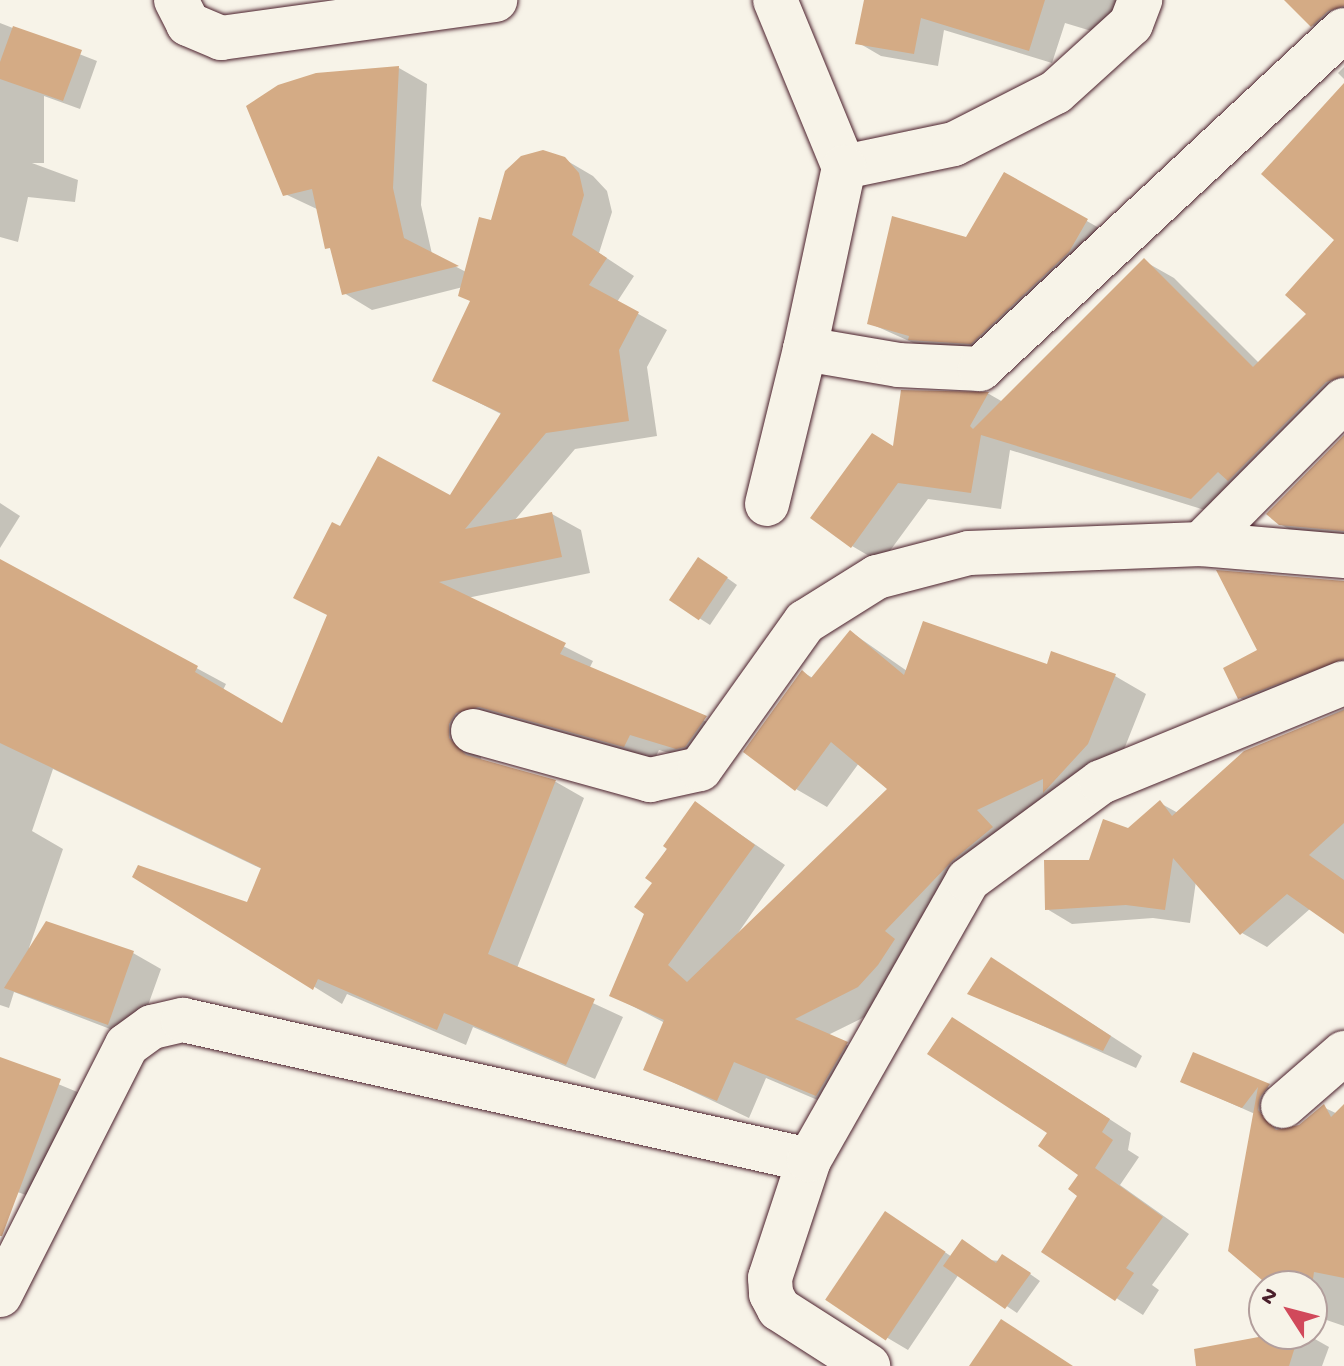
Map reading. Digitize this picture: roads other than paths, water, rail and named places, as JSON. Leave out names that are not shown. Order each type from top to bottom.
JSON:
[{"type":"street","points":[[176,0],[188,24],[221,38],[495,0]]},
{"type":"street","points":[[767,504],[805,349],[844,167],[775,0]]},
{"type":"street","points":[[844,167],[954,144],[1056,92],[1131,24],[1140,0]]},
{"type":"street","points":[[805,349],[899,365],[980,369],[1344,30]]},
{"type":"street","points":[[1201,544],[1344,400]]},
{"type":"street","points":[[473,731],[650,780],[700,769],[805,622],[877,577],[969,553],[1201,544],[1344,556]]},
{"type":"street","points":[[868,1366],[779,1309],[771,1294],[770,1278],[809,1160],[968,880],[1101,782],[1344,683]]},
{"type":"street","points":[[0,1295],[127,1045],[152,1027],[183,1020],[809,1160]]},
{"type":"street","points":[[1283,1106],[1344,1053]]}]
